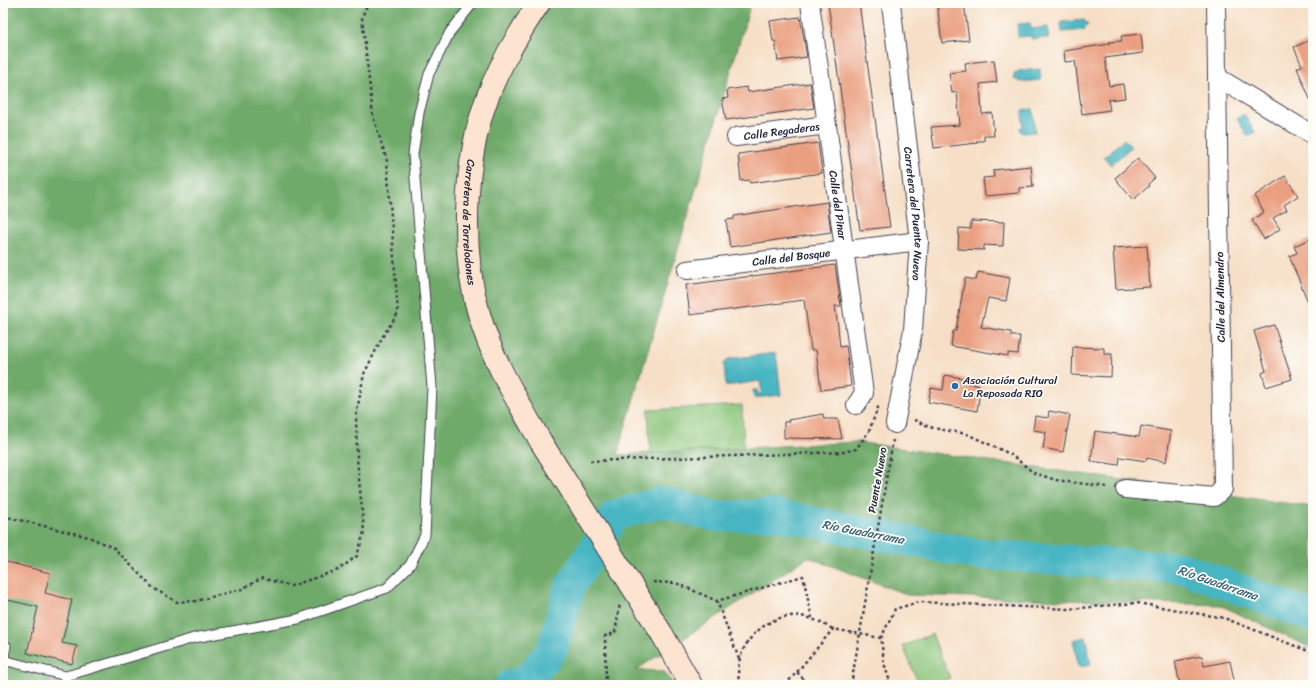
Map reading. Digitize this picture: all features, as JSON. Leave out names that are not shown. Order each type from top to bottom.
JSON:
[{"type":"main road","name":"Carretera de Torrelodones","points":[[539,3],[515,41],[500,69],[483,109],[474,142],[467,212],[468,250],[473,286],[479,313],[485,333],[511,392],[540,442],[662,634],[691,685]]},
{"type":"street","name":"Calle del Pinar","points":[[810,3],[864,393],[856,405]]},
{"type":"street","name":"Carretera del Puente Nuevo","points":[[891,3],[919,241],[913,330],[897,416]]},
{"type":"street","name":"Calle del Almendro","points":[[1125,489],[1214,496],[1223,489],[1216,3]]},
{"type":"street","points":[[1217,77],[1313,135]]},
{"type":"street","name":"Calle Regaderas","points":[[736,137],[827,125]]},
{"type":"street","name":"Calle del Bosque","points":[[687,270],[919,241]]},
{"type":"lane","points":[[3,645],[6,646],[3,660],[66,676],[194,638],[298,619],[387,588],[410,565],[425,535],[432,387],[413,154],[419,113],[429,74],[450,32],[473,3]]},
{"type":"path","points":[[3,516],[89,537],[114,548],[153,588],[177,602],[196,602],[242,589],[262,578],[291,586],[338,570],[356,556],[364,532],[357,458],[356,416],[364,374],[383,336],[398,313],[388,161],[373,116],[362,17],[368,3]]},
{"type":"path","points":[[590,461],[844,452],[856,449],[869,431],[881,401]]},
{"type":"path","points":[[897,416],[933,428],[967,434],[1010,454],[1034,473],[1056,480],[1125,489]]},
{"type":"path","name":"Puente Nuevo","points":[[851,685],[897,416]]},
{"type":"path","points":[[740,685],[738,677],[739,659],[717,601],[803,576],[812,618]]},
{"type":"path","points":[[891,685],[884,663],[882,638],[895,609],[919,602],[1068,609],[1137,603],[1224,618],[1313,653]]},
{"type":"path","points":[[739,659],[751,636],[768,622],[790,616],[812,618],[833,629],[882,638]]},
{"type":"path","points":[[785,685],[833,629]]},
{"type":"path","points":[[797,672],[809,685]]},
{"type":"green space","points":[[3,3],[751,3],[617,455],[856,442],[1313,507],[1313,649],[1220,605],[908,595],[808,557],[636,670],[664,671],[674,685],[3,685]]},
{"type":"green space","points":[[742,405],[744,448],[650,453],[648,410]]},
{"type":"green space","points":[[932,634],[950,678],[933,685],[919,685],[903,646]]},
{"type":"water","points":[[1084,20],[1088,25],[1085,30],[1062,32],[1061,22]]},
{"type":"water","points":[[1030,23],[1031,29],[1048,27],[1049,38],[1032,39],[1031,36],[1018,37],[1017,24]]},
{"type":"water","points":[[1040,69],[1041,80],[1019,82],[1019,80],[1015,80],[1013,77],[1014,74],[1018,73],[1018,71]]},
{"type":"water","points":[[1033,109],[1035,132],[1022,133],[1020,128],[1023,126],[1022,110]]},
{"type":"water","points":[[1244,114],[1255,132],[1248,137],[1237,119]]},
{"type":"water","points":[[1124,139],[1131,147],[1111,165],[1104,157]]},
{"type":"water","points":[[776,353],[781,395],[754,398],[753,390],[757,390],[758,394],[762,393],[760,381],[726,386],[724,364],[728,359]]},
{"type":"water","points":[[1086,637],[1091,665],[1079,667],[1073,640]]},
{"type":"building","points":[[828,3],[859,3],[890,227],[860,230]]},
{"type":"building","points":[[937,3],[964,3],[969,40],[942,43]]},
{"type":"building","points":[[800,17],[807,57],[778,61],[770,21]]},
{"type":"building","points":[[1141,34],[1143,53],[1105,58],[1109,86],[1123,84],[1125,98],[1108,100],[1110,110],[1082,114],[1075,61],[1065,62],[1064,51],[1109,44],[1109,42],[1122,41],[1121,36]]},
{"type":"building","points":[[1313,39],[1313,106],[1297,68],[1302,66],[1294,47]]},
{"type":"building","points":[[994,60],[997,82],[980,84],[982,114],[992,113],[994,136],[984,136],[984,141],[976,141],[977,143],[934,148],[931,127],[960,125],[957,92],[952,93],[949,73],[966,71],[965,63]]},
{"type":"building","points":[[810,83],[814,108],[726,120],[722,99],[728,98],[727,90],[747,87],[748,92]]},
{"type":"building","points":[[818,143],[822,173],[750,183],[749,180],[741,181],[738,154]]},
{"type":"building","points":[[1138,158],[1155,178],[1148,184],[1149,186],[1133,200],[1115,178]]},
{"type":"building","points":[[1031,166],[1033,187],[1019,188],[1019,193],[985,196],[983,178],[994,177],[993,170]]},
{"type":"building","points":[[1285,176],[1298,196],[1284,205],[1287,210],[1273,218],[1280,229],[1264,239],[1252,220],[1264,212],[1254,196]]},
{"type":"building","points":[[827,202],[831,232],[730,247],[726,220],[734,219],[734,216]]},
{"type":"building","points":[[971,221],[1004,222],[1003,246],[984,245],[984,250],[958,249],[959,228],[971,229]]},
{"type":"building","points":[[1313,238],[1313,314],[1289,256],[1297,253],[1294,246]]},
{"type":"building","points":[[1147,246],[1150,287],[1116,289],[1113,248]]},
{"type":"building","points":[[835,265],[841,306],[835,306],[840,347],[846,346],[851,386],[821,390],[816,350],[811,350],[804,300],[690,315],[686,285]]},
{"type":"building","points":[[978,272],[1010,278],[1006,301],[988,298],[981,327],[1011,332],[1011,336],[1020,336],[1018,354],[1008,353],[1008,356],[951,346],[953,331],[956,331],[965,278],[976,280]]},
{"type":"building","points":[[1274,325],[1292,379],[1266,387],[1262,373],[1266,371],[1254,331]]},
{"type":"building","points":[[1073,347],[1104,348],[1104,354],[1112,354],[1111,377],[1072,375]]},
{"type":"building","points":[[945,375],[968,379],[967,383],[981,386],[977,411],[928,402],[931,388],[943,390]]},
{"type":"building","points":[[1049,411],[1070,415],[1063,452],[1043,448],[1046,432],[1033,430],[1035,416],[1048,418]]},
{"type":"building","points":[[823,414],[824,419],[838,419],[842,439],[784,438],[784,422]]},
{"type":"building","points":[[1141,426],[1171,431],[1166,462],[1147,458],[1146,461],[1120,457],[1119,465],[1091,461],[1095,431],[1139,437]]},
{"type":"building","points":[[3,561],[50,573],[45,593],[72,600],[62,643],[77,646],[72,664],[27,653],[38,607],[3,599]]},
{"type":"building","points":[[1202,656],[1204,666],[1230,661],[1235,685],[1180,685],[1175,661]]},
{"type":"waterway","name":"Río Guadarrama","points":[[510,685],[527,680],[552,650],[570,587],[615,515],[661,502],[718,517],[772,514],[976,554],[1183,568],[1313,617]]},
{"type":"place","name":"Asociación Cultural La Reposada RIO","points":[[955,386]]}]
